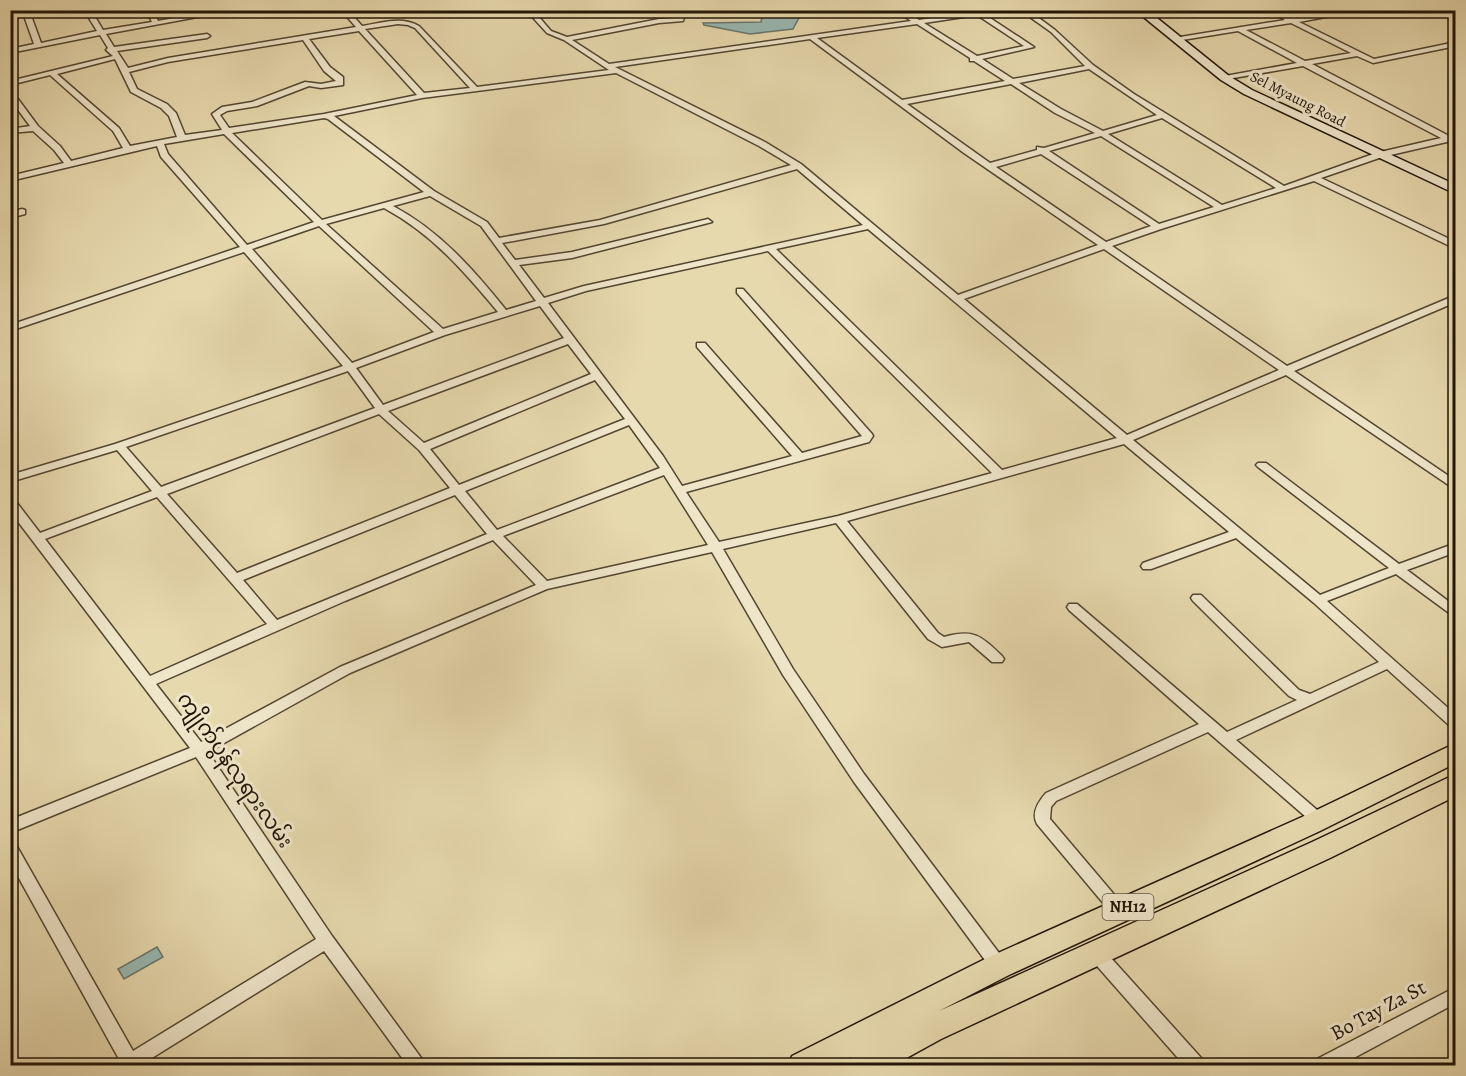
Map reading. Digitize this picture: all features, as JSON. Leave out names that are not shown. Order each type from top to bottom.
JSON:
[{"type":"highway","name":"NH12","points":[[803,1065],[999,966],[1319,820],[1455,752]]},
{"type":"highway","name":"NH12","points":[[862,1065],[931,1029],[1321,850],[1455,784]]},
{"type":"main road","name":"Sel Myaung Road","points":[[1140,10],[1226,78],[1248,92],[1455,190]]},
{"type":"street","points":[[25,10],[38,45]]},
{"type":"street","points":[[87,10],[99,33],[125,71],[134,90],[164,106],[173,114],[182,138]]},
{"type":"street","points":[[149,10],[156,23]]},
{"type":"street","points":[[10,51],[209,12],[232,10]]},
{"type":"street","points":[[344,10],[422,96]]},
{"type":"street","points":[[529,10],[549,32],[566,39],[612,68],[762,144],[798,165],[1318,600],[1455,723]]},
{"type":"street","points":[[566,39],[648,23],[681,20],[682,12],[685,10]]},
{"type":"street","points":[[899,10],[1009,81],[1058,111],[1101,133],[1219,207]]},
{"type":"street","points":[[10,179],[182,138],[324,116],[422,96],[1000,10]]},
{"type":"street","points":[[1023,10],[1053,31],[1090,67],[1162,116],[1283,189]]},
{"type":"street","points":[[1271,10],[1367,60],[1377,61],[1455,44]]},
{"type":"street","points":[[1176,39],[1360,10]]},
{"type":"street","points":[[1437,10],[1455,18]]},
{"type":"street","points":[[974,58],[1030,47],[979,14]]},
{"type":"street","points":[[197,16],[216,52]]},
{"type":"street","points":[[125,71],[168,60],[360,27],[409,23],[439,50],[475,89]]},
{"type":"street","points":[[1241,30],[1452,138]]},
{"type":"street","points":[[110,50],[207,36]]},
{"type":"street","points":[[305,38],[327,69],[340,79],[340,83],[321,86],[309,84],[254,104],[225,109],[216,114],[227,132],[320,223],[441,333]]},
{"type":"street","points":[[812,38],[990,166],[1455,487]]},
{"type":"street","points":[[1226,78],[1356,54]]},
{"type":"street","points":[[10,83],[116,57]]},
{"type":"street","points":[[900,103],[1090,67]]},
{"type":"street","points":[[52,73],[116,130],[129,149]]},
{"type":"street","points":[[10,101],[15,101],[34,128],[57,148],[69,164]]},
{"type":"street","points":[[324,116],[330,117],[431,193],[484,224],[666,470],[716,549],[788,672],[859,778],[999,966]]},
{"type":"street","points":[[990,166],[1040,149],[1162,116]]},
{"type":"street","points":[[10,131],[34,128]]},
{"type":"street","points":[[956,299],[1158,226],[1283,189],[1379,155],[1452,138]]},
{"type":"street","points":[[160,143],[164,155],[350,367],[381,409],[423,448],[494,534],[544,586]]},
{"type":"street","points":[[1040,149],[1158,226]]},
{"type":"street","points":[[496,241],[601,222],[798,165]]},
{"type":"street","points":[[1314,178],[1455,246]]},
{"type":"street","points":[[10,328],[320,223],[431,193]]},
{"type":"street","points":[[386,206],[411,217],[449,248],[504,313]]},
{"type":"street","points":[[10,215],[22,212]]},
{"type":"street","points":[[512,263],[572,255],[708,222]]},
{"type":"street","points":[[10,478],[119,446],[350,367],[441,333],[584,289],[870,226]]},
{"type":"street","points":[[770,248],[999,474]]},
{"type":"street","points":[[679,490],[865,440],[868,436],[740,291]]},
{"type":"street","points":[[10,827],[199,750],[345,670],[544,586],[716,549],[838,519],[1124,440],[1455,298]]},
{"type":"street","points":[[39,537],[569,340]]},
{"type":"street","points":[[701,345],[800,458]]},
{"type":"street","points":[[423,448],[596,376]]},
{"type":"street","points":[[236,579],[630,421]]},
{"type":"street","points":[[119,446],[274,624]]},
{"type":"street","points":[[1262,465],[1455,614]]},
{"type":"street","points":[[148,682],[274,624],[494,534],[666,470]]},
{"type":"street","name":"ကျိုက်ပွန်လုရားလမ်း","points":[[10,502],[39,537],[199,750],[326,941],[419,1065]]},
{"type":"street","points":[[838,519],[933,636],[942,642],[965,636],[974,637],[997,659]]},
{"type":"street","points":[[1147,566],[1237,532]]},
{"type":"street","points":[[1318,600],[1398,571],[1455,547]]},
{"type":"street","points":[[1197,598],[1294,693],[1310,700]]},
{"type":"street","points":[[1073,607],[1211,724],[1319,820]]},
{"type":"street","points":[[1226,739],[1389,663]]},
{"type":"street","points":[[1120,911],[1042,820],[1044,805],[1051,797],[1211,724]]},
{"type":"street","points":[[10,847],[127,1064],[326,941]]},
{"type":"street","points":[[1096,953],[1197,1065]]},
{"type":"street","name":"Bo Tay Za St","points":[[1321,1065],[1455,994]]},
{"type":"water","points":[[763,11],[806,11],[800,16],[793,29],[750,34],[703,23],[761,22]]},
{"type":"water","points":[[157,947],[163,957],[124,979],[118,969]]}]
